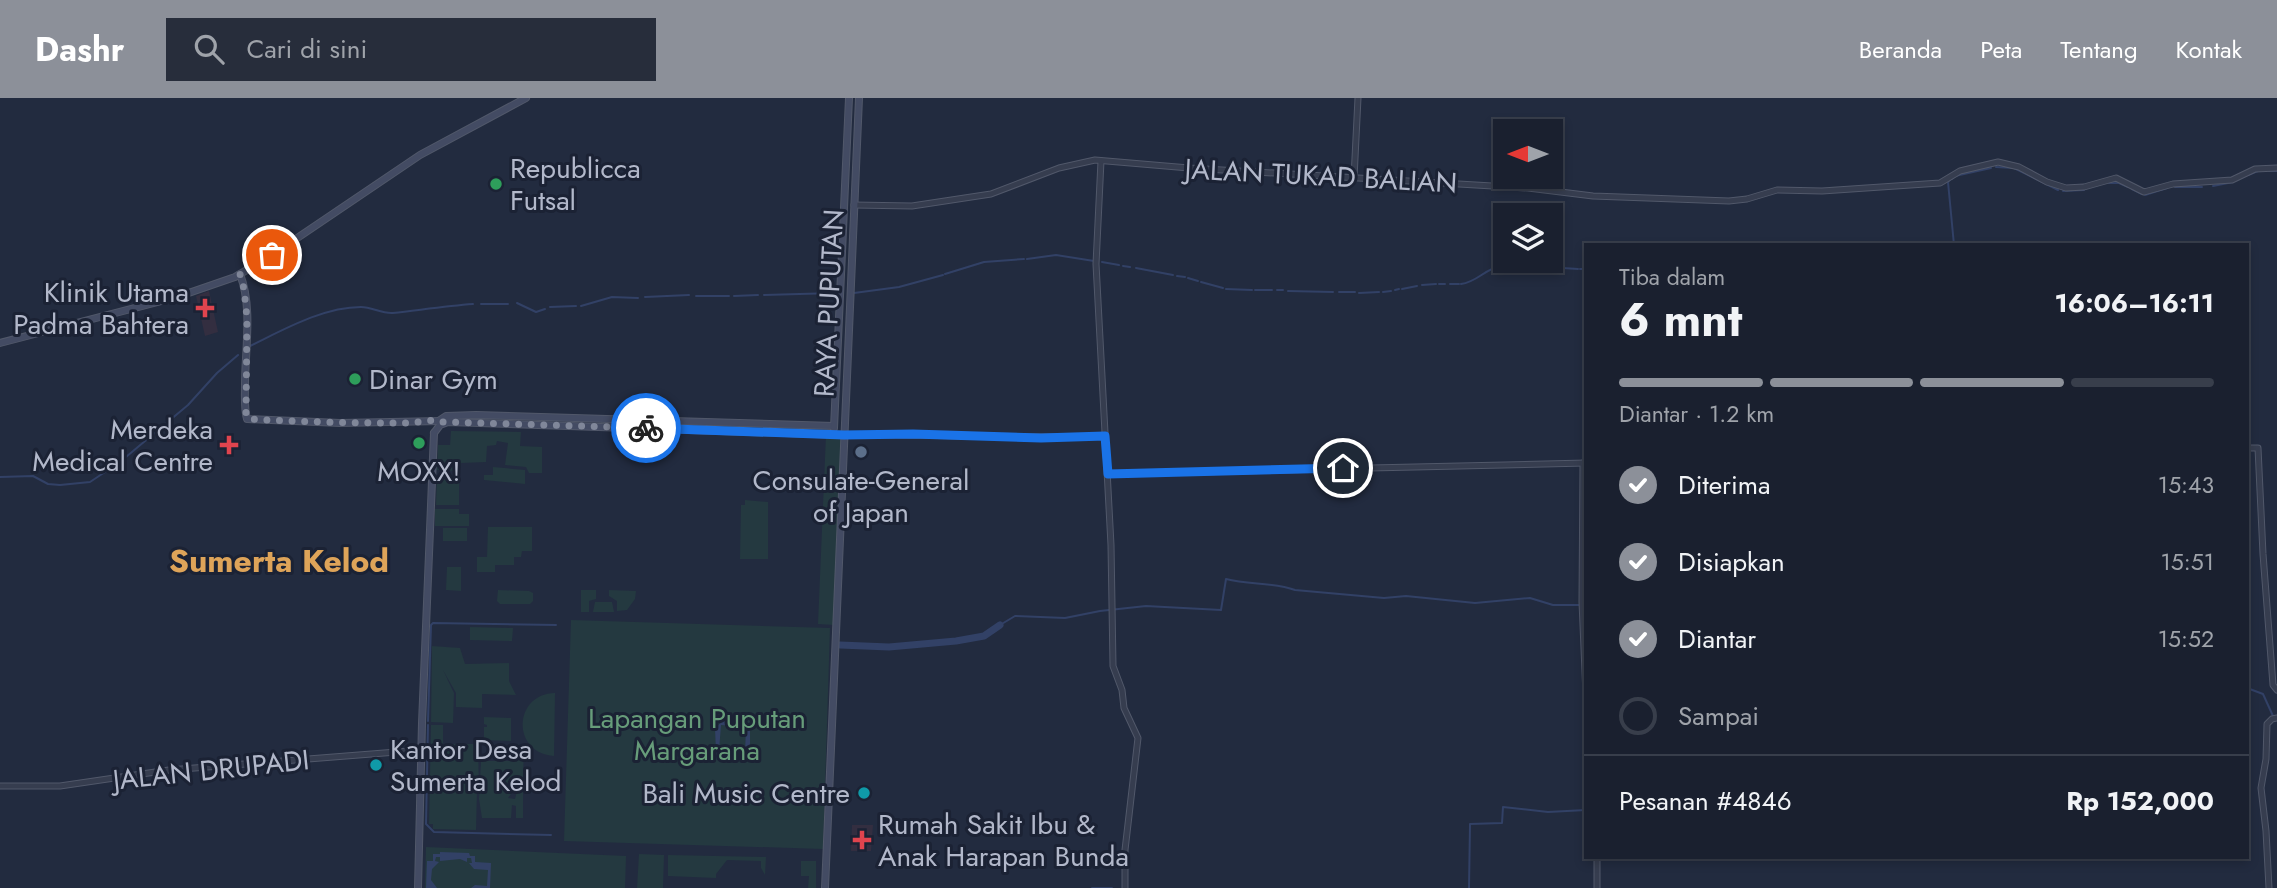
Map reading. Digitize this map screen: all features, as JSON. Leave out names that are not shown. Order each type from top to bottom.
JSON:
[{"type":"main road","points":[[0,343],[177,297],[240,274],[420,155],[526,98]]},
{"type":"main road","name":"RAYA PUPUTAN","points":[[834,430],[849,98]]},
{"type":"main road","name":"RAYA PUPUTAN","points":[[825,888],[859,98]]},
{"type":"main road","points":[[843,246],[852,246]]},
{"type":"main road","points":[[240,274],[247,318],[247,419],[340,423],[539,420],[834,430],[844,435]]},
{"type":"main road","points":[[836,382],[846,382]]},
{"type":"main road","points":[[418,888],[435,433],[442,421]]},
{"type":"main road","points":[[423,423],[435,433]]},
{"type":"street","points":[[1354,178],[1358,98]]},
{"type":"street","name":"JALAN TUKAD BALIAN","points":[[855,205],[912,206],[991,194],[1084,161],[1538,189],[1593,195],[1737,201],[1782,189],[1822,191],[1940,183],[1960,171],[1998,162],[2019,167],[2062,187],[2084,187],[2116,178],[2144,192],[2173,184],[2232,180],[2255,169],[2277,168]]},
{"type":"street","points":[[1101,161],[1096,253],[1108,474],[1112,666],[1122,690],[1124,708],[1138,738],[1125,850],[1125,888]]},
{"type":"street","points":[[844,435],[931,434],[1041,438],[1105,436]]},
{"type":"street","points":[[2249,448],[2258,448],[2273,685],[2277,690]]},
{"type":"street","points":[[1108,474],[1584,463],[1584,650]]},
{"type":"street","points":[[2270,888],[2261,788],[2266,765],[2267,724],[2275,718]]},
{"type":"street","name":"JALAN DRUPADI","points":[[0,786],[60,786],[169,769],[422,750]]},
{"type":"street","points":[[1597,859],[1597,888]]},
{"type":"shaded area","name":"Klinik Utama Padma Bahtera","points":[[209,291],[218,332],[205,336],[196,296]]},
{"type":"shaded area","name":"Rumah Sakit Ibu & Anak Harapan Bunda","points":[[852,825],[873,825],[871,851],[851,851]]},
{"type":"green space","points":[[451,431],[521,432],[520,446],[542,447],[542,473],[529,473],[526,467],[505,465],[508,443],[497,441],[496,445],[487,446],[486,462],[461,463],[459,471],[437,470],[438,445],[450,445]]},
{"type":"green space","points":[[826,435],[843,436],[834,625],[818,624]]},
{"type":"green space","points":[[493,467],[525,470],[525,484],[484,480],[484,475],[493,475]]},
{"type":"green space","points":[[437,476],[459,476],[459,505],[436,505]]},
{"type":"green space","points":[[745,500],[768,502],[768,559],[740,559],[741,505],[745,505]]},
{"type":"green space","points":[[435,509],[459,509],[459,514],[469,514],[469,526],[435,526]]},
{"type":"green space","points":[[488,527],[532,527],[532,551],[522,551],[521,557],[514,557],[514,565],[495,565],[495,572],[477,572],[477,557],[487,557]]},
{"type":"green space","points":[[443,528],[467,528],[467,541],[443,541]]},
{"type":"green space","points":[[447,567],[461,567],[461,591],[446,590]]},
{"type":"green space","points":[[498,590],[529,591],[533,593],[533,601],[530,604],[500,604],[497,601]]},
{"type":"green space","points":[[581,590],[596,590],[596,599],[589,601],[589,612],[581,612]]},
{"type":"green space","points":[[609,590],[636,591],[635,599],[627,610],[617,611],[617,601],[609,596]]},
{"type":"green space","points":[[595,602],[612,602],[614,612],[593,612]]},
{"type":"green space","name":"Lapangan Puputan Margarana","points":[[571,620],[830,628],[823,849],[564,841]]},
{"type":"green space","points":[[470,627],[513,628],[512,641],[470,640]]},
{"type":"green space","points":[[432,646],[460,648],[465,664],[509,663],[509,681],[516,695],[482,694],[482,708],[456,707],[456,693],[443,670],[454,693],[453,723],[431,722]]},
{"type":"green space","points":[[555,693],[554,756],[540,752],[530,745],[524,735],[523,724],[531,703],[541,696]]},
{"type":"green space","points":[[484,717],[511,718],[511,741],[484,740],[484,727],[487,725],[484,724]]},
{"type":"green space","points":[[431,725],[443,725],[443,744],[478,744],[476,830],[433,829],[433,824],[429,824]]},
{"type":"green space","points":[[512,744],[524,748],[523,778],[508,798],[515,799],[517,791],[523,789],[523,818],[516,818],[516,806],[512,805],[511,818],[482,818],[479,799],[481,761],[511,761]]},
{"type":"green space","points":[[426,847],[626,856],[625,888],[425,888]]},
{"type":"green space","points":[[639,854],[664,855],[663,888],[637,888]]},
{"type":"green space","points":[[668,855],[766,857],[765,875],[761,861],[727,860],[716,878],[668,876]]},
{"type":"green space","points":[[801,861],[816,861],[816,888],[808,888],[809,876],[801,876]]},
{"type":"water","points":[[724,720],[744,721],[750,726],[750,750],[746,756],[722,757],[716,752],[715,728]],"holes":[[[721,725],[746,727],[745,753],[719,751]]]},
{"type":"water","points":[[469,853],[470,856],[475,856],[475,862],[491,863],[490,888],[471,888],[475,885],[487,886],[488,870],[474,869],[469,863],[472,863],[471,858],[467,858],[467,862],[460,859],[440,861],[440,857],[436,857],[435,861],[439,862],[432,869],[431,880],[437,888],[426,888],[427,861],[433,861],[433,854]]},
{"type":"waterway","points":[[1996,167],[2014,168],[2058,190]]},
{"type":"waterway","points":[[1952,179],[1991,168]]},
{"type":"waterway","points":[[2248,175],[2258,171]]},
{"type":"waterway","points":[[2269,171],[2277,171]]},
{"type":"waterway","points":[[1950,180],[1948,182],[1954,243]]},
{"type":"waterway","points":[[2213,186],[2233,182]]},
{"type":"waterway","points":[[2109,183],[2128,187]]},
{"type":"waterway","points":[[2175,187],[2202,187]]},
{"type":"waterway","points":[[2145,195],[2167,188]]},
{"type":"waterway","points":[[2132,189],[2142,194]]},
{"type":"waterway","points":[[2063,191],[2084,190]]},
{"type":"waterway","points":[[1027,259],[1056,255],[1094,261]]},
{"type":"waterway","points":[[945,274],[984,262],[1024,259]]},
{"type":"waterway","points":[[1102,262],[1119,265]]},
{"type":"waterway","points":[[1123,266],[1130,267]]},
{"type":"waterway","points":[[1136,268],[1173,275]]},
{"type":"waterway","points":[[1461,284],[1472,281],[1493,268]]},
{"type":"waterway","points":[[1563,268],[1578,269]]},
{"type":"waterway","points":[[854,293],[899,287],[943,275]]},
{"type":"waterway","points":[[1177,276],[1185,277]]},
{"type":"waterway","points":[[1188,278],[1198,281]]},
{"type":"waterway","points":[[1201,282],[1223,288]]},
{"type":"waterway","points":[[1422,285],[1436,284]]},
{"type":"waterway","points":[[1439,284],[1445,284]]},
{"type":"waterway","points":[[1450,284],[1459,284]]},
{"type":"waterway","points":[[1402,289],[1417,286]]},
{"type":"waterway","points":[[1226,289],[1252,290]]},
{"type":"waterway","points":[[1395,290],[1399,289]]},
{"type":"waterway","points":[[1255,290],[1272,290]]},
{"type":"waterway","points":[[1277,290],[1283,290]]},
{"type":"waterway","points":[[1288,291],[1333,292]]},
{"type":"waterway","points":[[1383,292],[1391,291]]},
{"type":"waterway","points":[[1339,292],[1355,292]]},
{"type":"waterway","points":[[1359,293],[1379,292]]},
{"type":"waterway","points":[[764,295],[835,293]]},
{"type":"waterway","points":[[645,297],[689,295]]},
{"type":"waterway","points":[[734,296],[758,295]]},
{"type":"waterway","points":[[696,296],[729,296]]},
{"type":"waterway","points":[[581,306],[612,297],[638,298]]},
{"type":"waterway","points":[[517,303],[536,312],[545,309]]},
{"type":"waterway","points":[[250,346],[318,315],[347,308],[365,307],[393,313],[473,304]]},
{"type":"waterway","points":[[481,304],[508,304]]},
{"type":"waterway","points":[[550,307],[576,306]]},
{"type":"waterway","points":[[0,477],[33,476],[48,484],[60,485],[90,482],[120,462],[188,405],[217,373],[238,355]]},
{"type":"waterway","points":[[1000,625],[1015,616],[1065,618],[1146,606],[1221,610],[1226,579],[1295,590],[1384,598],[1406,596],[1475,603],[1530,598],[1553,605],[1584,605]]},
{"type":"waterway","points":[[428,721],[433,623],[556,625]]},
{"type":"waterway","points":[[840,645],[889,647],[956,641],[984,636],[1000,625]]},
{"type":"waterway","points":[[2249,689],[2263,694],[2273,716]]},
{"type":"waterway","points":[[428,725],[426,824],[434,832],[551,835]]},
{"type":"waterway","points":[[1469,888],[1470,824],[1502,823],[1503,807],[1548,812],[1584,810]]},
{"type":"waterway","points":[[1092,888],[1112,888]]},
{"type":"way so far","points":[[272,255],[240,274],[246,300],[246,413],[249,419],[364,423],[423,423],[440,420],[646,428]]},
{"type":"place","name":"Republicca Futsal","points":[[496,184]]},
{"type":"place","name":"Klinik Utama Padma Bahtera","points":[[205,308]]},
{"type":"place","name":"Dinar Gym","points":[[355,379]]},
{"type":"place","name":"MOXX!","points":[[419,443]]},
{"type":"place","name":"Merdeka Medical Centre","points":[[229,445]]},
{"type":"place","name":"Consulate-General of Japan","points":[[861,452]]},
{"type":"place","name":"Kantor Desa Sumerta Kelod","points":[[376,765]]},
{"type":"place","name":"Bali Music Centre","points":[[864,793]]},
{"type":"place","name":"Rumah Sakit Ibu & Anak Harapan Bunda","points":[[862,840]]},
{"type":"district","name":"Sumerta Kelod","points":[[279,561]]},
{"type":"route","points":[[646,428],[844,435],[1041,438],[1105,436],[1108,474],[1343,468]]}]
